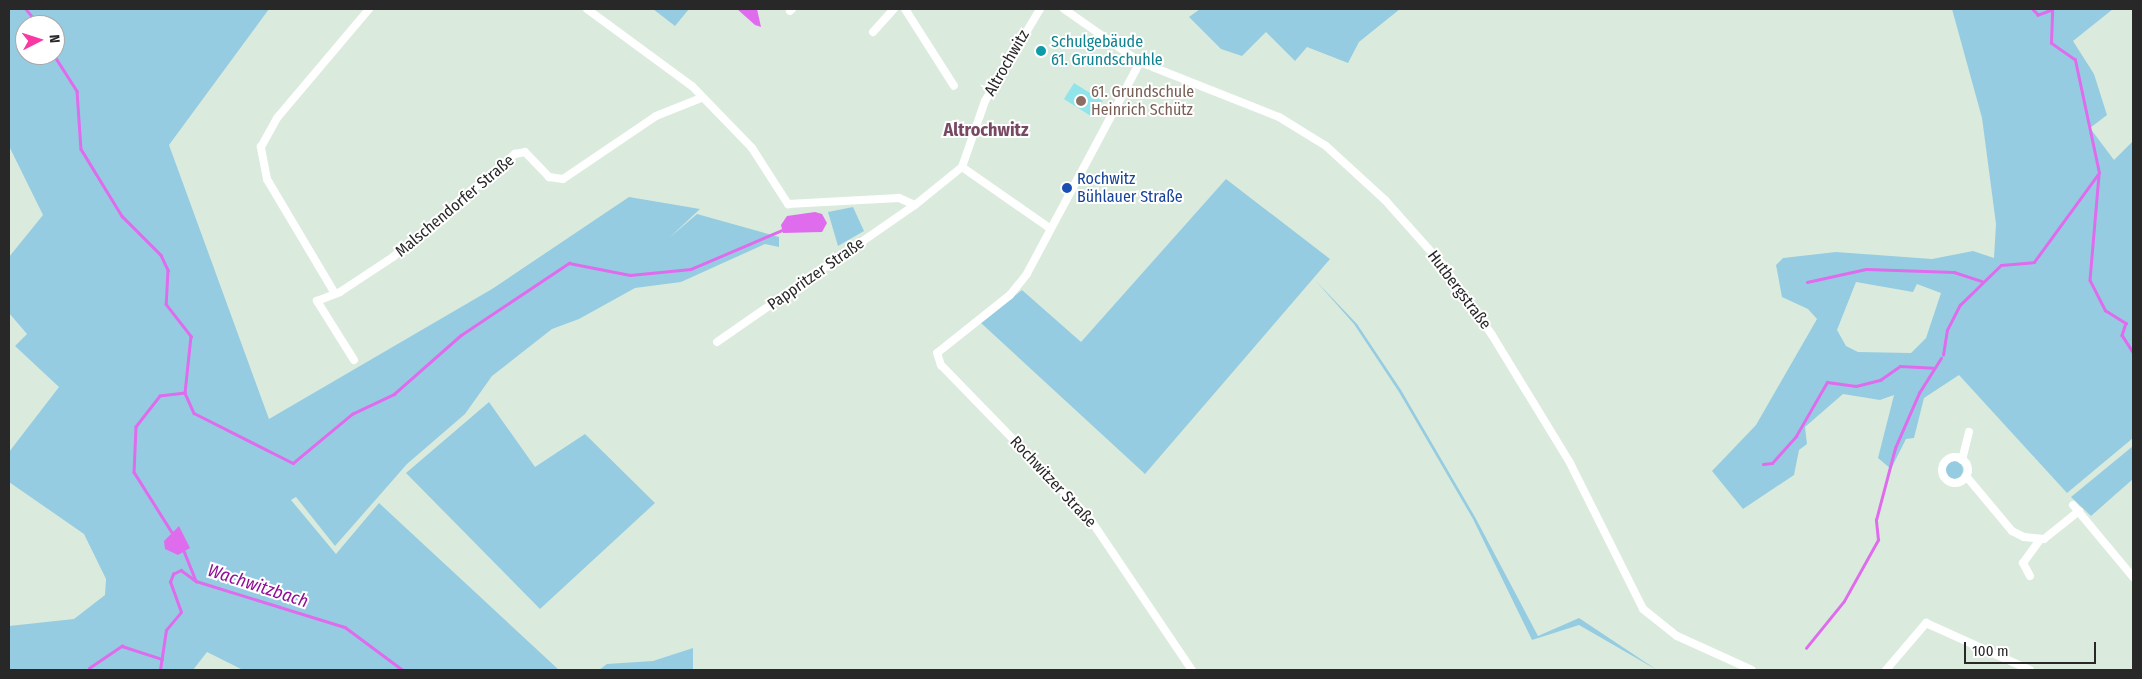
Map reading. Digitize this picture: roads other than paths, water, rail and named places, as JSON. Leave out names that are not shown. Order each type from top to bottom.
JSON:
[{"type":"street","points":[[354,360],[317,301],[334,292],[267,179],[261,148],[277,118],[368,9]]},
{"type":"street","points":[[587,9],[692,86],[701,98],[752,148],[788,204],[899,198],[915,205],[962,167],[1048,227],[1140,62]]},
{"type":"street","points":[[873,32],[894,9]]},
{"type":"street","points":[[906,9],[954,86]]},
{"type":"street","name":"Altrochwitz","points":[[962,167],[977,121],[1040,9]]},
{"type":"street","name":"Hutbergstraße","points":[[1064,9],[1140,62],[1279,117],[1326,146],[1385,200],[1443,265],[1492,335],[1570,463],[1643,609],[1677,636],[1752,670]]},
{"type":"street","name":"Malschendorfer Straße","points":[[334,292],[340,292],[393,257],[516,154],[525,152],[549,177],[562,179],[656,116],[701,98]]},
{"type":"street","name":"Pappritzer Straße","points":[[717,342],[915,205]]},
{"type":"street","name":"Rochwitzer Straße","points":[[1048,227],[1019,286],[937,353],[941,364],[1088,516],[1192,670]]},
{"type":"street","points":[[1969,432],[1962,460],[1966,476],[2012,531],[2040,540]]},
{"type":"street","points":[[1962,460],[1947,460],[1942,474],[1953,483],[1966,476]]},
{"type":"street","points":[[2072,505],[2079,510],[2133,577]]},
{"type":"street","points":[[2030,576],[2023,563],[2040,540],[2079,510]]},
{"type":"street","points":[[1886,670],[1926,623],[2030,670]]},
{"type":"waterway","name":"Wachwitzbach","points":[[26,9],[31,15]]},
{"type":"waterway","points":[[1943,355],[1947,330],[1960,305],[2001,265],[2034,262],[2099,173],[2075,60],[2051,43],[2052,10],[2038,15],[2032,9]]},
{"type":"waterway","name":"Wachwitzbach","points":[[60,65],[77,91],[81,149],[122,216],[161,255],[168,270],[166,304],[191,336],[185,393],[160,396],[136,427],[134,472],[173,534]]},
{"type":"waterway","points":[[2099,175],[2090,280],[2105,310],[2126,323],[2122,335],[2133,352]]},
{"type":"waterway","points":[[185,393],[194,413],[293,463],[352,414],[394,394],[461,335],[569,263],[630,275],[691,269],[782,230]]},
{"type":"waterway","points":[[1807,282],[1866,269],[1954,272],[1982,281]]},
{"type":"waterway","points":[[1806,648],[1844,601],[1878,540],[1876,520],[1895,448],[1919,393],[1941,358]]},
{"type":"waterway","points":[[1763,464],[1772,463],[1796,436],[1827,382],[1856,386],[1880,380],[1900,366],[1933,368]]},
{"type":"waterway","name":"Wachwitzbach","points":[[184,551],[196,581],[345,627],[403,670]]},
{"type":"waterway","points":[[160,670],[166,630],[181,612],[170,582],[173,574],[181,570],[196,581]]},
{"type":"waterway","points":[[89,668],[122,646],[162,659]]},
{"type":"place","name":"Schulgebäude 61. Grundschuhle","points":[[1041,51]]},
{"type":"place","name":"61. Grundschule Heinrich Schütz","points":[[1081,101]]},
{"type":"place","name":"Rochwitz Bühlauer Straße","points":[[1067,188]]},
{"type":"district","name":"Altrochwitz","points":[[986,130]]}]
